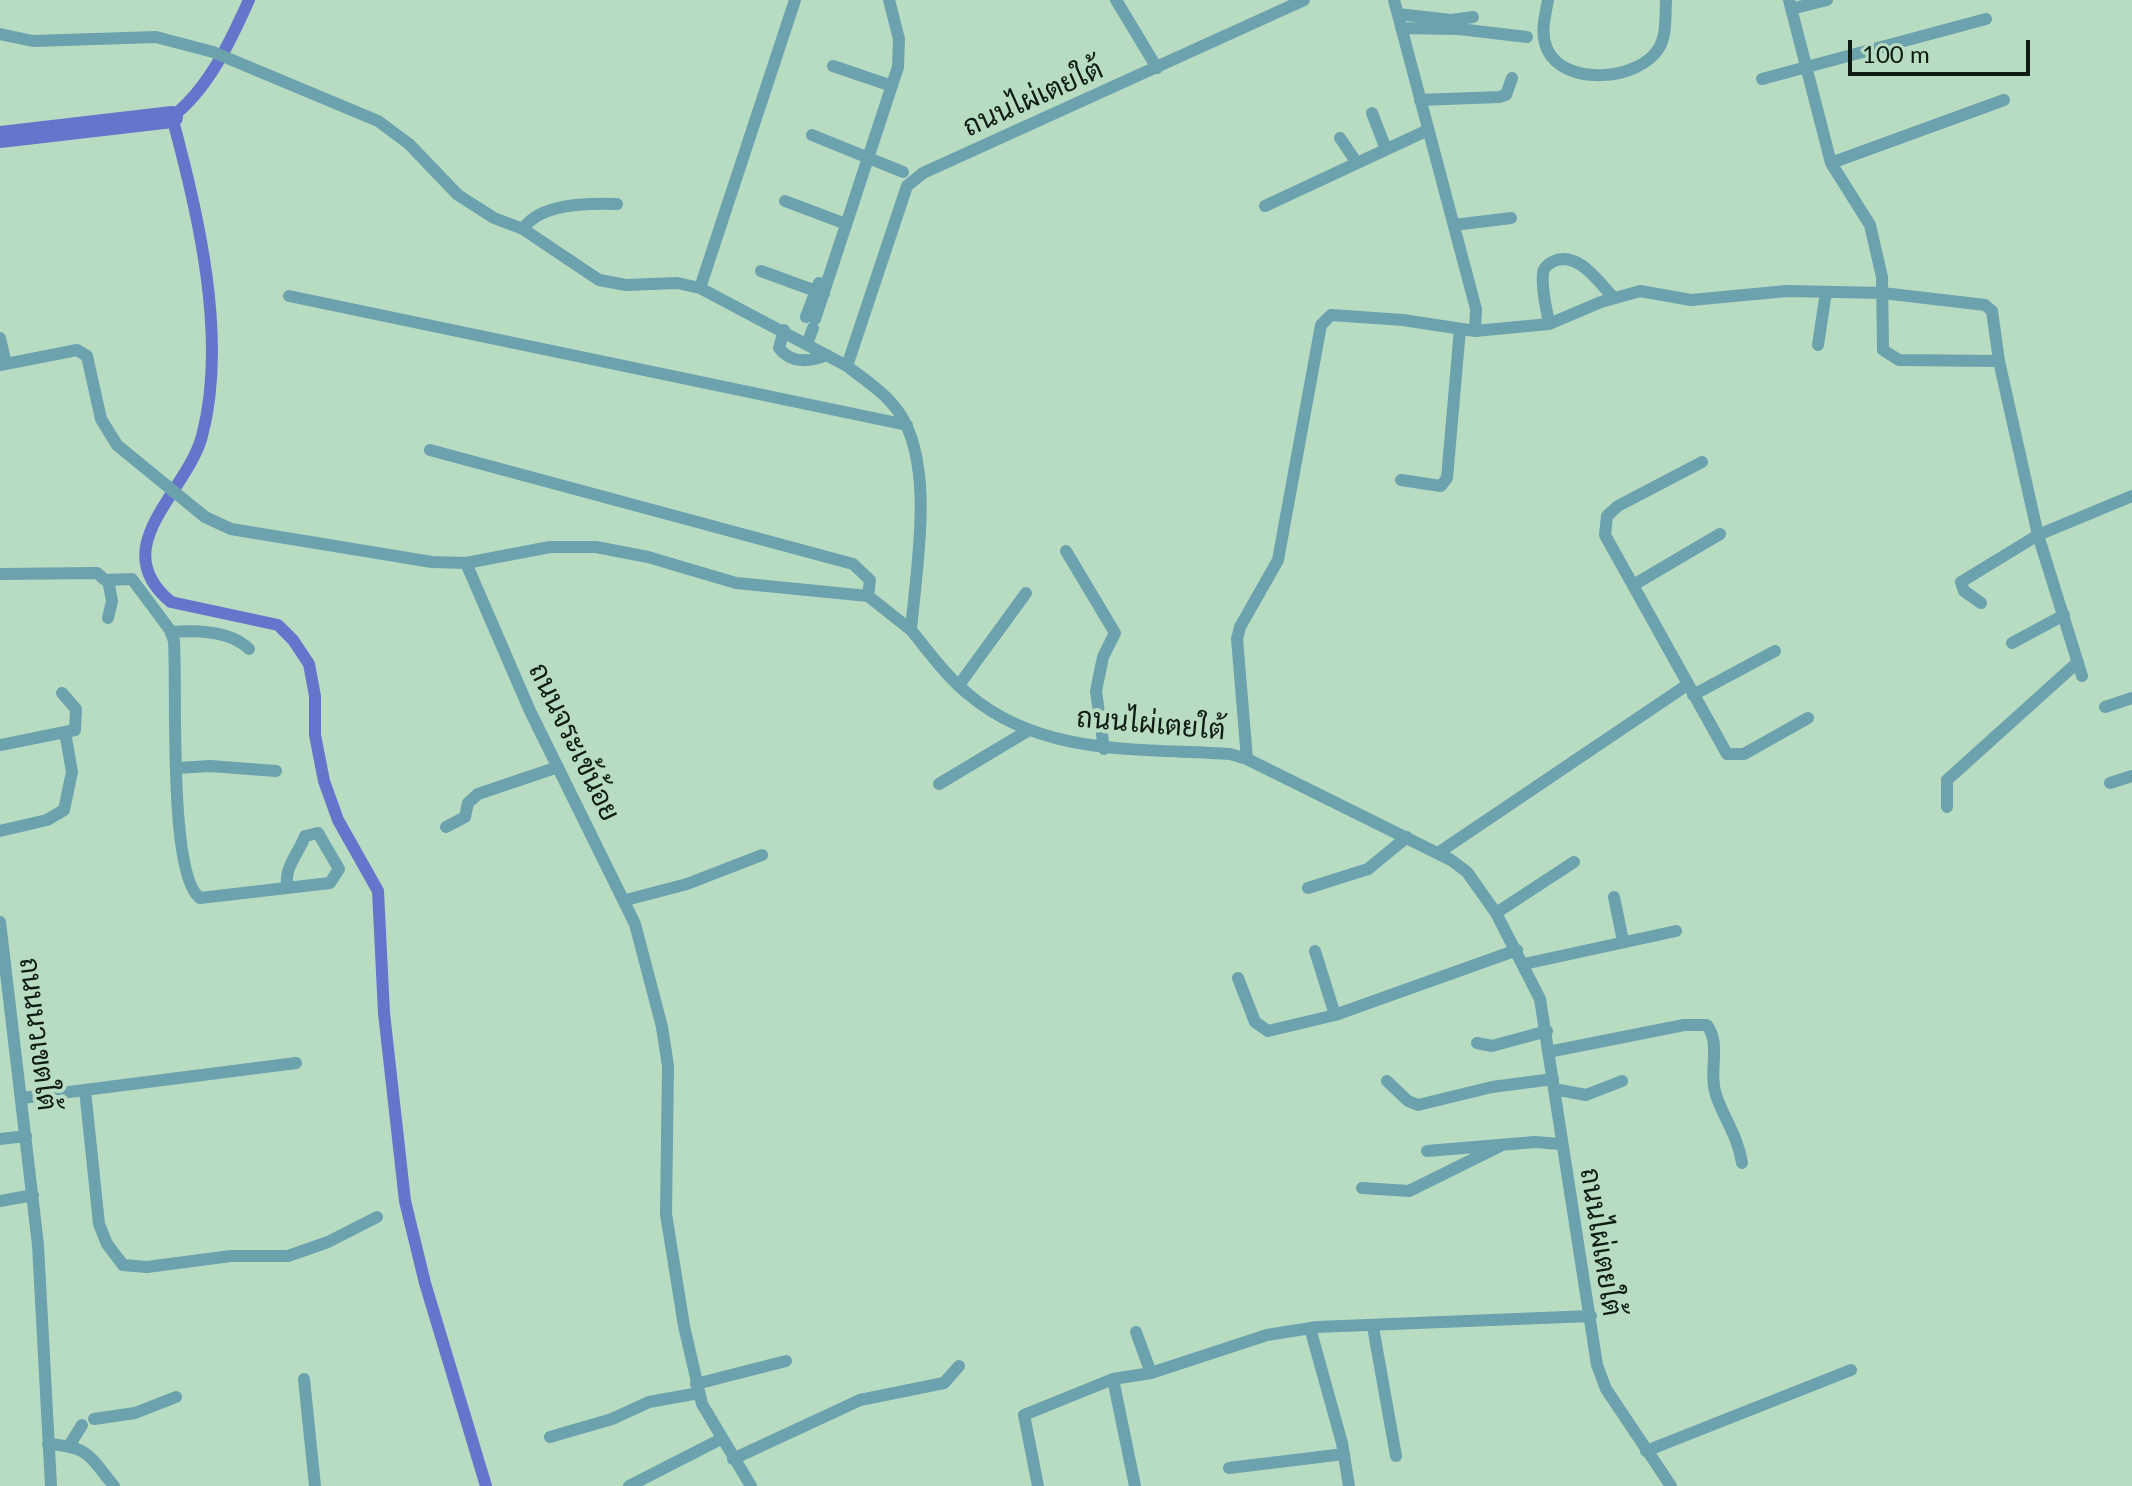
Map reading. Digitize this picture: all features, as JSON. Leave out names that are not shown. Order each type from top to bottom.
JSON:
[{"type":"street","points":[[700,288],[795,0]]},
{"type":"street","points":[[803,341],[822,277],[829,272],[892,86],[900,53],[889,0]]},
{"type":"street","points":[[1116,0],[1157,68]]},
{"type":"street","name":"ถนนไผ่เตยใต้","points":[[847,366],[907,186],[923,173],[1304,0]]},
{"type":"street","points":[[1394,0],[1476,309],[1475,331]]},
{"type":"street","points":[[1548,0],[1543,22],[1548,51],[1563,67],[1591,75],[1628,69],[1651,58],[1664,37],[1666,0]]},
{"type":"street","points":[[1827,0],[1790,4],[1831,163],[1870,225],[1883,293],[1881,341],[1887,355],[1899,360],[1999,361]]},
{"type":"street","points":[[1398,14],[1442,20],[1473,17]]},
{"type":"street","points":[[1762,79],[1986,19]]},
{"type":"street","points":[[1401,28],[1459,29],[1527,37]]},
{"type":"street","points":[[0,34],[33,41],[156,37],[213,52],[378,121],[409,144],[458,195],[494,218],[523,229],[599,280],[626,285],[677,283],[700,288],[847,366],[891,402],[907,425],[920,494],[911,630]]},
{"type":"street","points":[[833,66],[892,86]]},
{"type":"street","points":[[1420,100],[1499,97],[1506,95],[1512,78]]},
{"type":"street","points":[[1831,163],[2004,100]]},
{"type":"street","points":[[1372,113],[1386,149]]},
{"type":"street","points":[[1265,206],[1428,130]]},
{"type":"street","points":[[812,135],[903,172]]},
{"type":"street","points":[[1340,138],[1357,163]]},
{"type":"street","points":[[785,201],[846,224]]},
{"type":"street","points":[[523,229],[528,221],[548,212],[587,204],[617,204]]},
{"type":"street","points":[[1454,225],[1511,218]]},
{"type":"street","points":[[1549,324],[1542,274],[1546,266],[1559,259],[1583,266],[1614,298]]},
{"type":"street","points":[[761,271],[820,292]]},
{"type":"street","points":[[1247,759],[1237,639],[1240,627],[1278,560],[1321,325],[1331,315],[1358,315],[1475,331],[1549,324],[1640,291],[1691,300],[1787,291],[1883,293],[1985,305],[1992,311],[1999,361],[2038,535],[2082,676]]},
{"type":"street","points":[[1818,345],[1826,292]]},
{"type":"street","points":[[289,296],[907,425]]},
{"type":"street","points":[[1401,480],[1445,484],[1460,329]]},
{"type":"street","points":[[784,330],[779,348],[791,359],[814,360],[827,355]]},
{"type":"street","points":[[0,338],[3,364],[77,350],[87,356],[105,429],[117,445],[205,517],[246,534],[432,562],[466,563],[550,547],[596,547],[648,557],[736,583],[868,596],[870,580],[853,564],[430,450]]},
{"type":"street","points":[[1702,462],[1618,506],[1607,516],[1605,535],[1727,754],[1736,757],[1808,718]]},
{"type":"street","points":[[1981,603],[1964,591],[1961,582],[2038,535],[2132,496]]},
{"type":"street","points":[[1635,584],[1720,534]]},
{"type":"street","points":[[1066,551],[1115,633],[1103,657],[1096,691],[1104,749]]},
{"type":"street","name":"ถนนจระเข้น้อย","points":[[466,563],[558,767],[626,900],[658,1007],[668,1066],[666,1214],[697,1389],[721,1439],[751,1486]]},
{"type":"street","points":[[0,574],[97,573],[108,580],[132,579],[171,632],[183,863],[196,896],[288,888],[330,883],[338,873],[318,833],[305,836],[285,881],[288,888]]},
{"type":"street","points":[[108,580],[112,601],[108,618]]},
{"type":"street","points":[[959,685],[1026,593]]},
{"type":"street","name":"ถนนไผ่เตยใต้","points":[[868,596],[911,630],[968,695],[1029,730],[1104,749],[1230,754],[1247,759],[1407,837],[1467,872],[1496,913],[1540,999],[1547,1031],[1560,1144],[1591,1316],[1592,1345],[1606,1389],[1671,1486]]},
{"type":"street","points":[[2012,643],[2064,615]]},
{"type":"street","points":[[171,632],[192,630],[230,637],[249,649]]},
{"type":"street","points":[[1438,853],[1690,690],[1775,651]]},
{"type":"street","points":[[1947,807],[1947,780],[2078,662]]},
{"type":"street","points":[[0,745],[75,730],[78,724],[74,704],[62,693]]},
{"type":"street","points":[[2105,707],[2132,698]]},
{"type":"street","points":[[939,784],[1029,730]]},
{"type":"street","points":[[0,831],[47,820],[64,810],[72,772],[65,732]]},
{"type":"street","points":[[177,768],[210,766],[276,771]]},
{"type":"street","points":[[446,827],[465,817],[468,803],[478,794],[558,767]]},
{"type":"street","points":[[2110,783],[2132,776]]},
{"type":"street","points":[[1308,888],[1368,869],[1407,837]]},
{"type":"street","points":[[626,900],[687,884],[762,855]]},
{"type":"street","points":[[1496,913],[1574,862]]},
{"type":"street","points":[[1614,897],[1623,941]]},
{"type":"street","name":"ถนนนวเขตใต้","points":[[0,922],[33,1195],[51,1486]]},
{"type":"street","points":[[1524,964],[1676,931]]},
{"type":"street","points":[[1238,978],[1250,1013],[1261,1030],[1335,1015],[1517,950]]},
{"type":"street","points":[[1315,951],[1335,1015]]},
{"type":"street","points":[[1548,1052],[1684,1025],[1707,1025],[1716,1043],[1711,1067],[1716,1097],[1736,1133],[1742,1163]]},
{"type":"street","points":[[1477,1043],[1492,1046],[1547,1031]]},
{"type":"street","points":[[22,1098],[296,1063]]},
{"type":"street","points":[[1387,1081],[1408,1101],[1418,1105],[1492,1087],[1554,1084],[1586,1095],[1622,1081]]},
{"type":"street","points":[[85,1090],[99,1224],[107,1244],[123,1265],[147,1267],[231,1256],[288,1256],[328,1242],[377,1217]]},
{"type":"street","points":[[0,1139],[26,1136]]},
{"type":"street","points":[[1427,1151],[1547,1141],[1560,1144]]},
{"type":"street","points":[[1362,1188],[1409,1191],[1500,1146]]},
{"type":"street","points":[[0,1201],[33,1195]]},
{"type":"street","points":[[1038,1486],[1024,1415],[1113,1379],[1151,1373],[1230,1345],[1310,1328],[1591,1316]]},
{"type":"street","points":[[1373,1327],[1396,1456]]},
{"type":"street","points":[[1310,1328],[1344,1454],[1349,1486]]},
{"type":"street","points":[[1136,1332],[1151,1373]]},
{"type":"street","points":[[550,1437],[612,1419],[649,1402],[786,1361]]},
{"type":"street","points":[[733,1459],[860,1400],[944,1383],[959,1366]]},
{"type":"street","points":[[1646,1451],[1851,1370]]},
{"type":"street","points":[[304,1379],[315,1486]]},
{"type":"street","points":[[1113,1379],[1135,1486]]},
{"type":"street","points":[[69,1446],[88,1422],[135,1413],[176,1397]]},
{"type":"street","points":[[629,1486],[721,1439]]},
{"type":"street","points":[[48,1444],[69,1446],[97,1461],[114,1486]]},
{"type":"street","points":[[1229,1468],[1344,1454]]},
{"type":"waterway","points":[[249,0],[208,78],[172,117],[200,234],[211,317],[212,359],[202,436],[194,457],[156,520],[147,540],[145,561],[152,581],[171,602],[278,625],[293,640],[309,664],[315,696],[315,735],[324,781],[338,820],[378,891],[384,1013],[405,1201],[425,1283],[486,1486]]},
{"type":"waterway","points":[[0,137],[172,117]]}]
